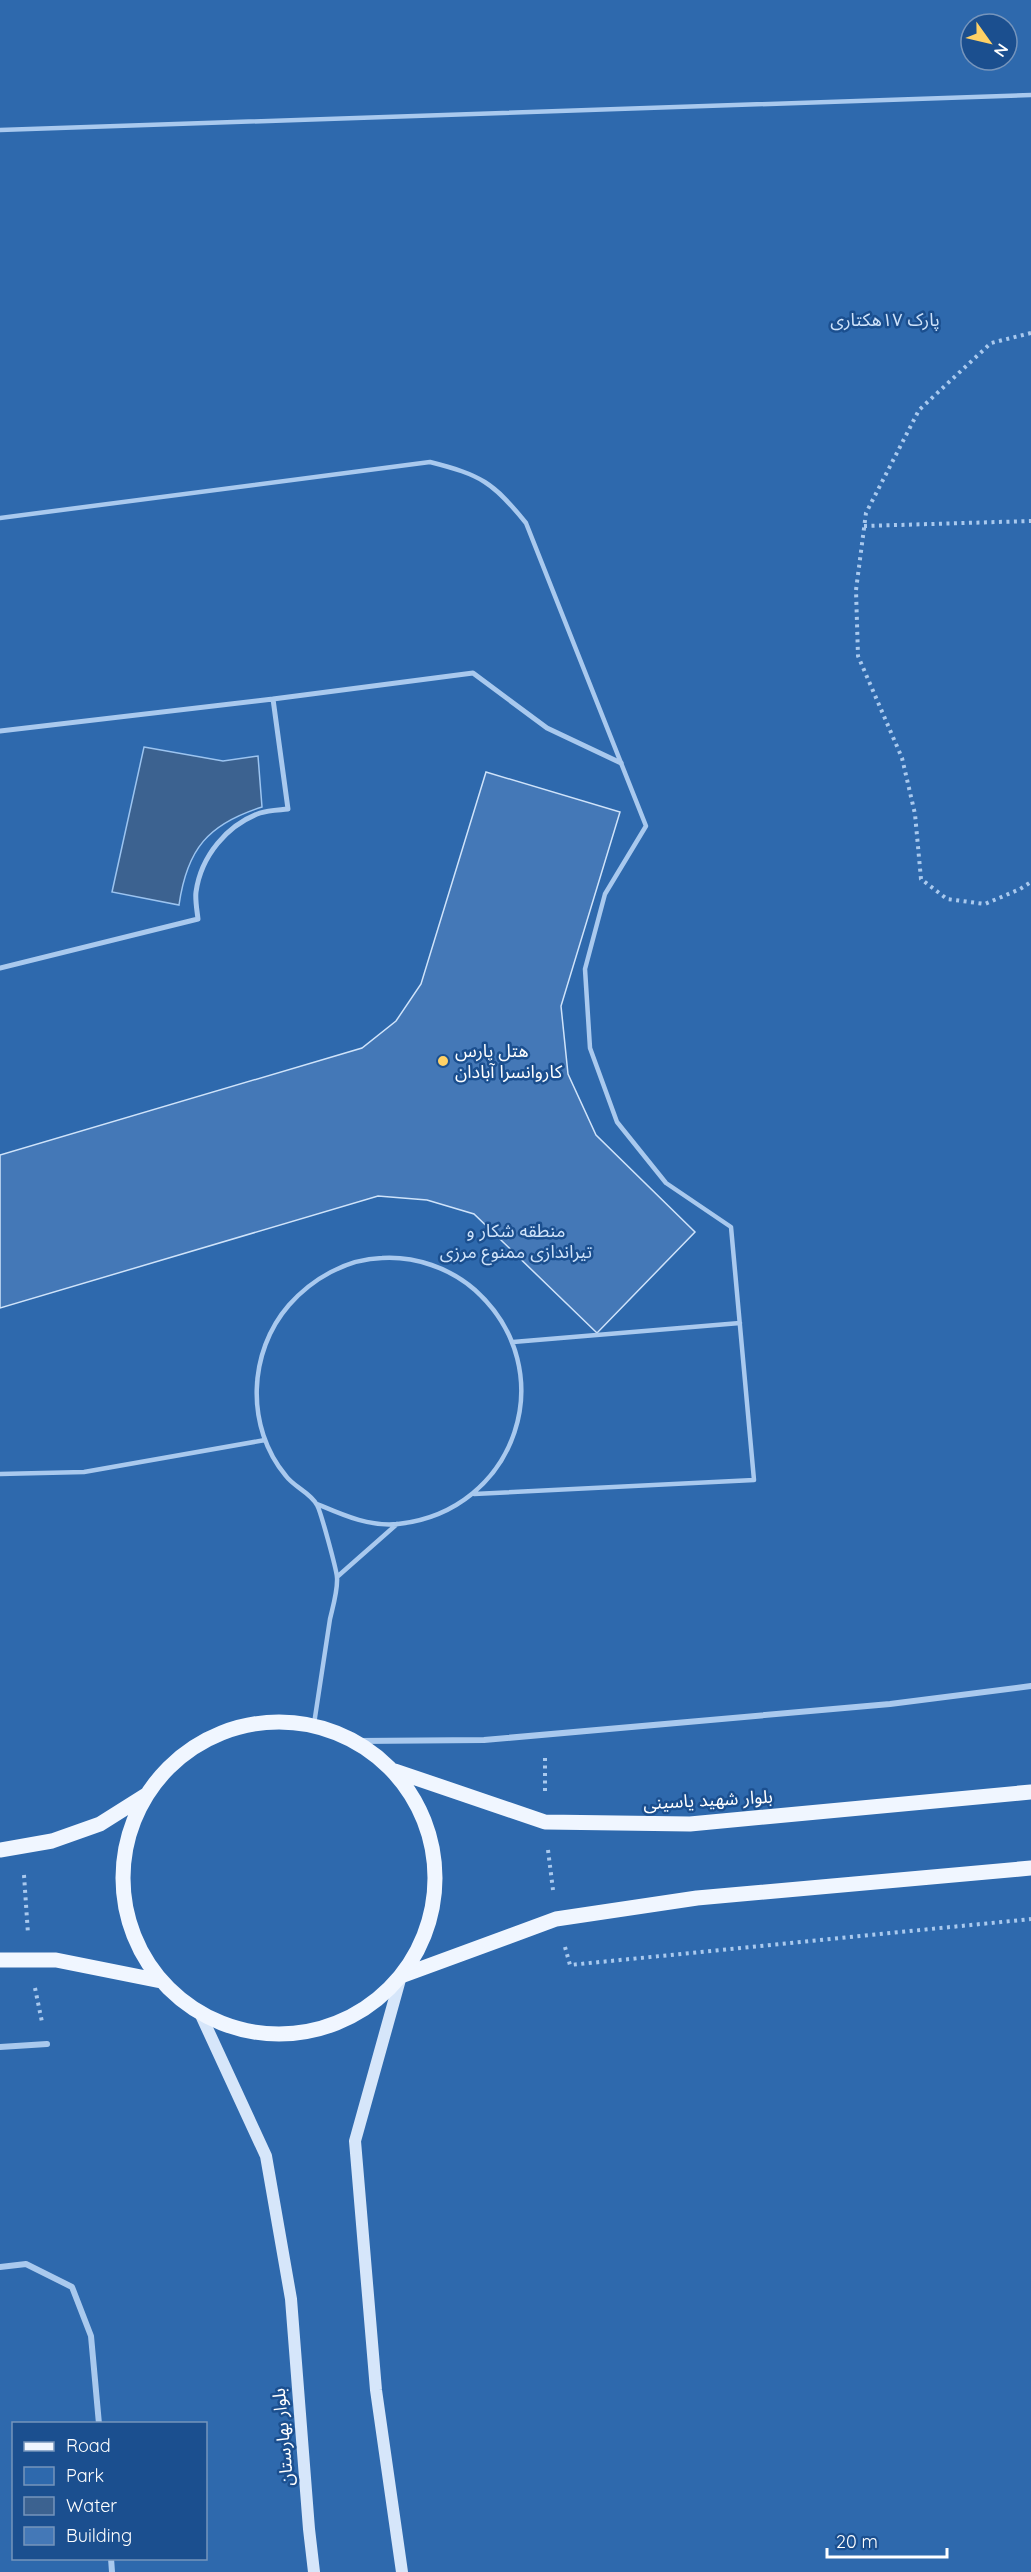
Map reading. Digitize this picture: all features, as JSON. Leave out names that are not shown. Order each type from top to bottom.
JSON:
[{"type":"main road","points":[[0,1850],[52,1841],[100,1824],[146,1795],[178,1758],[218,1733],[266,1722],[314,1724],[358,1741],[395,1771],[420,1808],[434,1850],[435,1895],[424,1938],[401,1976],[374,2002],[342,2021],[307,2032],[270,2034],[233,2028],[200,2013],[160,1980],[134,1938],[123,1890],[127,1840],[146,1795]]},
{"type":"main road","name":"بلوار شهید یاسینی","points":[[395,1771],[545,1822],[690,1824],[1031,1792]]},
{"type":"main road","points":[[401,1976],[556,1919],[697,1898],[1031,1868]]},
{"type":"main road","points":[[0,1960],[56,1960],[160,1980]]},
{"type":"main road","points":[[401,1976],[355,2141],[376,2390],[402,2572]]},
{"type":"main road","name":"بلوار بهارستان","points":[[200,2013],[266,2156],[291,2299],[314,2572]]},
{"type":"street","points":[[0,731],[473,673],[547,728],[621,763]]},
{"type":"street","points":[[0,968],[198,919],[196,893],[203,867],[217,843],[237,825],[261,813],[288,809],[273,699]]},
{"type":"street","points":[[358,1741],[484,1740],[890,1704],[1031,1686]]},
{"type":"street","points":[[0,2047],[47,2044]]},
{"type":"street","points":[[0,2266],[27,2264],[72,2287],[91,2336],[99,2422]]},
{"type":"lane","points":[[0,130],[1031,95]]},
{"type":"lane","points":[[0,518],[430,462],[468,472],[501,493],[526,523],[646,826],[605,894],[585,969],[590,1048],[617,1122],[666,1183],[731,1227],[754,1480],[474,1494]]},
{"type":"lane","points":[[381,1257],[423,1261],[461,1278],[492,1306],[513,1342],[522,1383],[518,1424],[501,1462],[474,1494],[437,1515],[397,1524],[355,1520],[317,1504],[286,1476],[265,1440],[256,1399],[260,1358],[277,1319],[304,1288],[340,1267],[381,1257]]},
{"type":"lane","points":[[513,1342],[740,1323]]},
{"type":"lane","points":[[0,1474],[84,1472],[265,1440]]},
{"type":"lane","points":[[314,1724],[337,1577],[317,1504]]},
{"type":"lane","points":[[337,1577],[397,1524]]},
{"type":"path","points":[[1031,333],[991,343],[919,410],[866,513],[856,590],[858,656],[902,758],[915,814],[921,879],[947,899],[984,904],[1031,882]]},
{"type":"path","points":[[864,526],[1031,521]]},
{"type":"green space","name":"منطقه شکار و تیراندازی ممنوع مرزی","points":[[0,0],[1031,0],[1031,2572],[0,2572]]},
{"type":"water","points":[[144,747],[223,761],[258,756],[262,807],[227,822],[203,841],[188,868],[179,905],[112,892]]},
{"type":"building","name":"هتل پارس کاروانسرا آبادان","points":[[486,772],[620,812],[561,1006],[568,1074],[596,1135],[695,1232],[597,1333],[474,1214],[427,1200],[378,1196],[0,1308],[0,1155],[362,1048],[396,1021],[421,984]]},
{"type":"place","name":"هتل پارس کاروانسرا آبادان","points":[[443,1061]]},
{"type":"park label","name":"پارک ۱۷هکتاری","points":[[885,320]]}]
